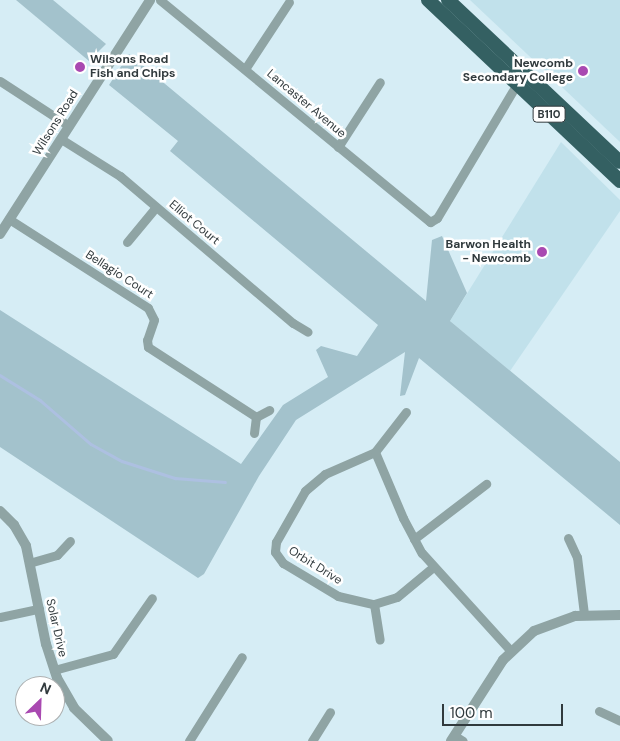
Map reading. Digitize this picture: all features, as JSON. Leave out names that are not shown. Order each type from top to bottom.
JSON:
[{"type":"highway","name":"B110","points":[[428,0],[620,181]]},
{"type":"highway","name":"B110","points":[[448,0],[620,162]]},
{"type":"street","name":"Wilsons Road","points":[[0,234],[150,0]]},
{"type":"street","name":"Lancaster Avenue","points":[[160,0],[430,222],[437,218],[509,101],[517,84]]},
{"type":"street","points":[[245,69],[289,2]]},
{"type":"street","points":[[0,81],[69,126]]},
{"type":"street","points":[[338,146],[380,82]]},
{"type":"street","name":"Elliot Court","points":[[61,139],[120,176],[293,323],[308,332]]},
{"type":"street","points":[[127,242],[156,207]]},
{"type":"street","name":"Bellagio Court","points":[[10,219],[148,308],[154,320],[147,340],[148,347],[256,417]]},
{"type":"street","points":[[254,433],[256,417],[269,410]]},
{"type":"street","points":[[406,412],[375,452],[414,539],[432,568],[511,651]]},
{"type":"street","name":"Orbit Drive","points":[[375,452],[316,480],[300,498],[275,547],[283,563],[330,591],[349,600],[374,604],[398,597],[432,568]]},
{"type":"street","points":[[414,539],[486,484]]},
{"type":"street","name":"Solar Drive","points":[[0,511],[21,536],[30,563],[54,670],[74,708],[108,741]]},
{"type":"street","points":[[568,538],[577,557],[584,614]]},
{"type":"street","points":[[30,563],[57,556],[70,541]]},
{"type":"street","points":[[54,670],[90,663],[113,654],[152,598]]},
{"type":"street","points":[[374,604],[380,640]]},
{"type":"street","points":[[0,617],[39,609]]},
{"type":"street","points":[[457,739],[511,651],[534,631],[584,614],[620,615]]},
{"type":"street","points":[[188,741],[242,657]]},
{"type":"street","points":[[599,711],[620,721]]},
{"type":"street","points":[[312,741],[330,712]]},
{"type":"shaded area","points":[[16,0],[53,0],[106,44],[89,61]]},
{"type":"shaded area","name":"Newcomb Secondary College","points":[[470,0],[620,0],[620,142]]},
{"type":"shaded area","points":[[129,54],[426,301],[432,240],[442,236],[467,293],[450,321],[620,462],[620,525],[419,358],[405,395],[400,396],[405,352],[296,420],[259,476],[204,574],[198,578],[0,447],[0,310],[241,464],[283,405],[328,377],[316,350],[321,346],[357,356],[378,325],[170,151],[178,141],[109,85]]},
{"type":"shaded area","name":"Barwon Health - Newcomb","points":[[561,142],[620,200],[620,211],[510,371],[450,321]]},
{"type":"waterway","points":[[0,375],[40,400],[91,444],[122,461],[175,478],[225,482]]},
{"type":"place","name":"Wilsons Road Fish and Chips","points":[[80,67]]},
{"type":"place","name":"Newcomb Secondary College","points":[[583,71]]},
{"type":"place","name":"Barwon Health - Newcomb","points":[[542,252]]}]
